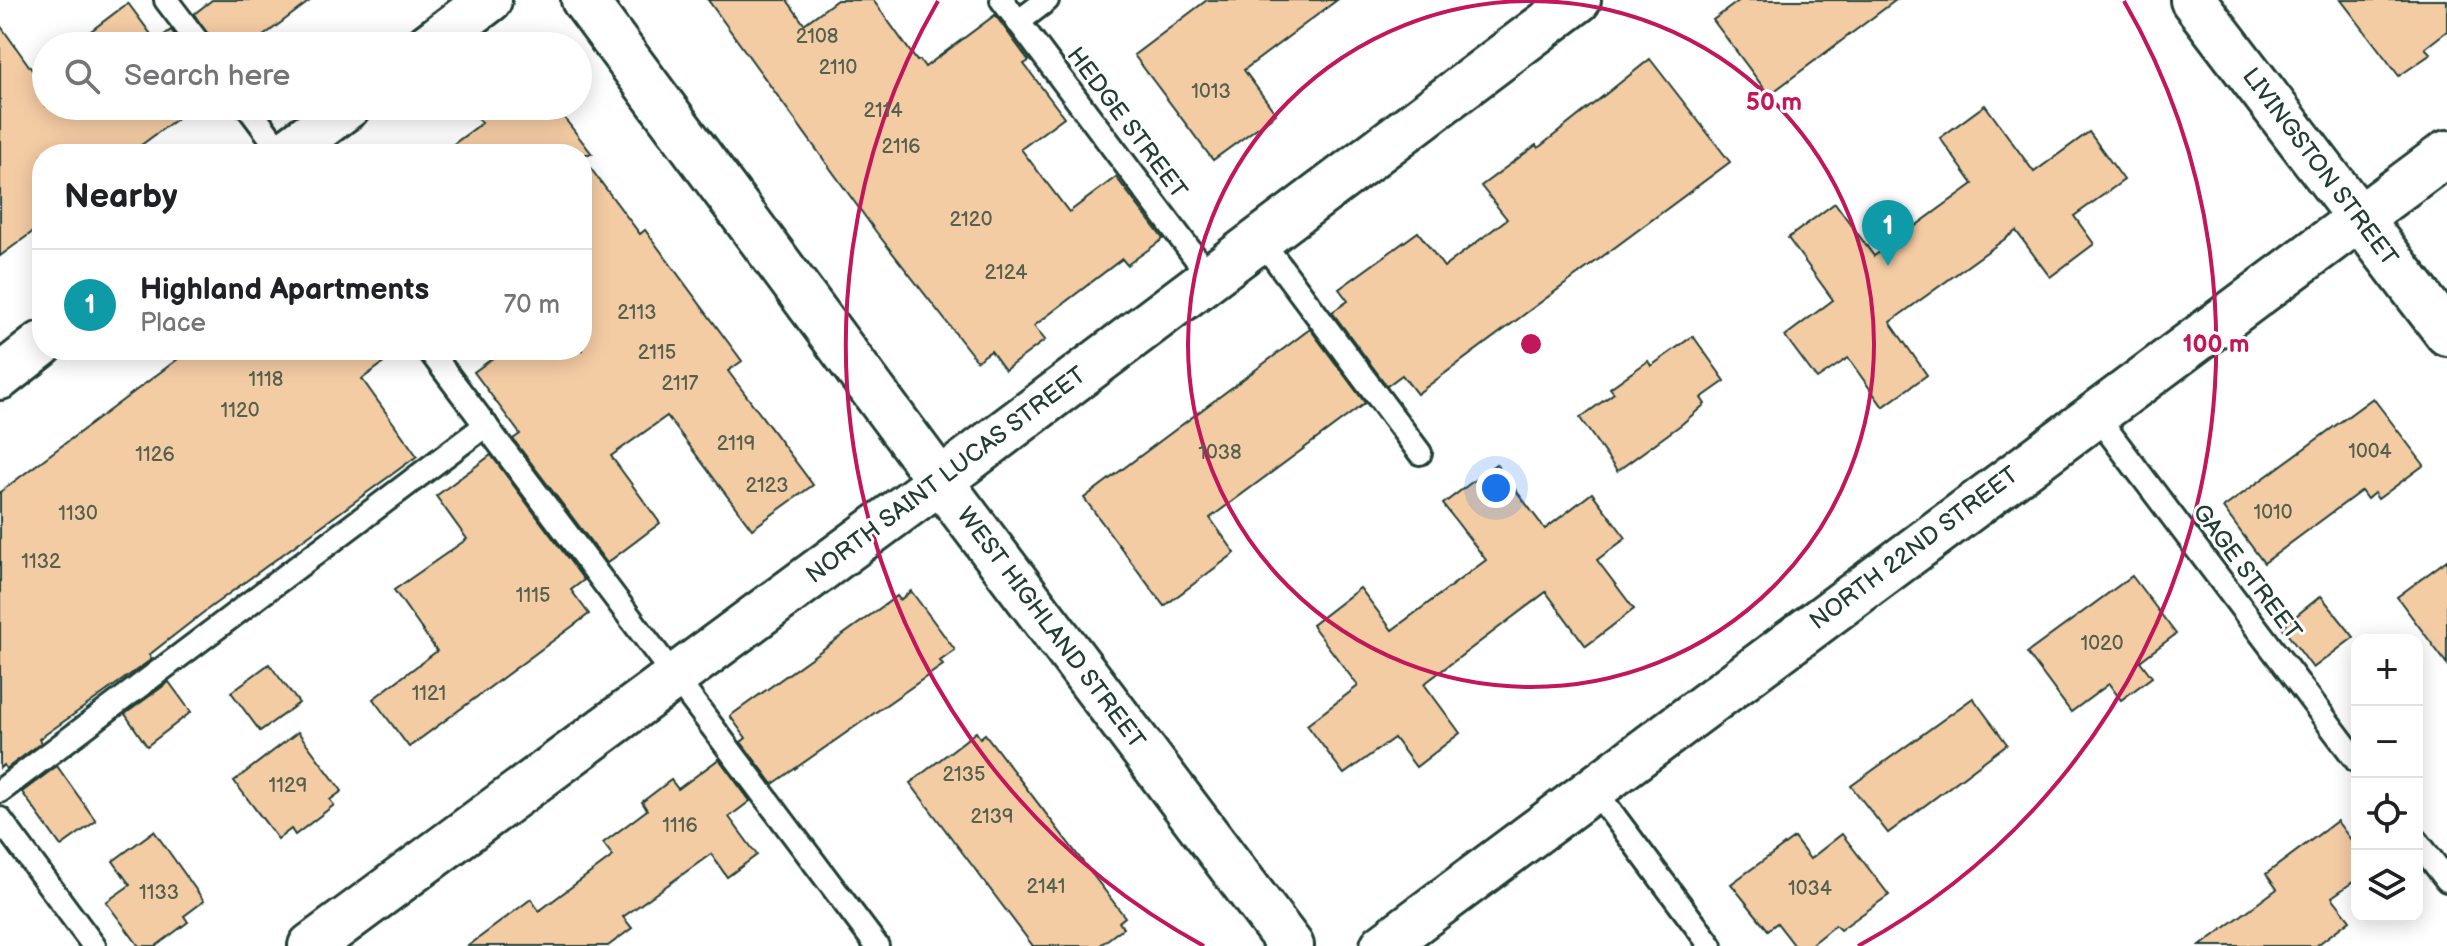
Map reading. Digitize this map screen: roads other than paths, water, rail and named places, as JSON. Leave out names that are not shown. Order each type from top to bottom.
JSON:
[{"type":"street","points":[[447,32],[489,0]]},
{"type":"street","name":"WEST HIGHLAND STREET","points":[[584,0],[940,481],[1291,946]]},
{"type":"street","name":"NORTH SAINT LUCAS STREET","points":[[311,946],[940,481],[1578,0]]},
{"type":"street","name":"LIVINGSTON STREET","points":[[2193,0],[2447,333]]},
{"type":"street","points":[[297,144],[329,120]]},
{"type":"street","name":"NORTH 22ND STREET","points":[[1383,946],[2447,153]]},
{"type":"street","points":[[0,377],[32,352]]},
{"type":"lane","points":[[166,0],[190,32]]},
{"type":"lane","name":"HEDGE STREET","points":[[1002,0],[1210,277]]},
{"type":"lane","points":[[1018,22],[1047,0]]},
{"type":"lane","points":[[258,120],[276,144]]},
{"type":"lane","points":[[1260,239],[1420,453]]},
{"type":"lane","points":[[437,360],[877,946]]},
{"type":"lane","name":"GAGE STREET","points":[[2095,414],[2351,753]]},
{"type":"lane","points":[[0,791],[486,425]]},
{"type":"lane","points":[[1593,788],[1711,946]]},
{"type":"lane","points":[[0,819],[94,946]]},
{"type":"lane","points":[[2423,849],[2447,880]]},
{"type":"place","name":"Highland Apartments","points":[[1888,266]]}]
